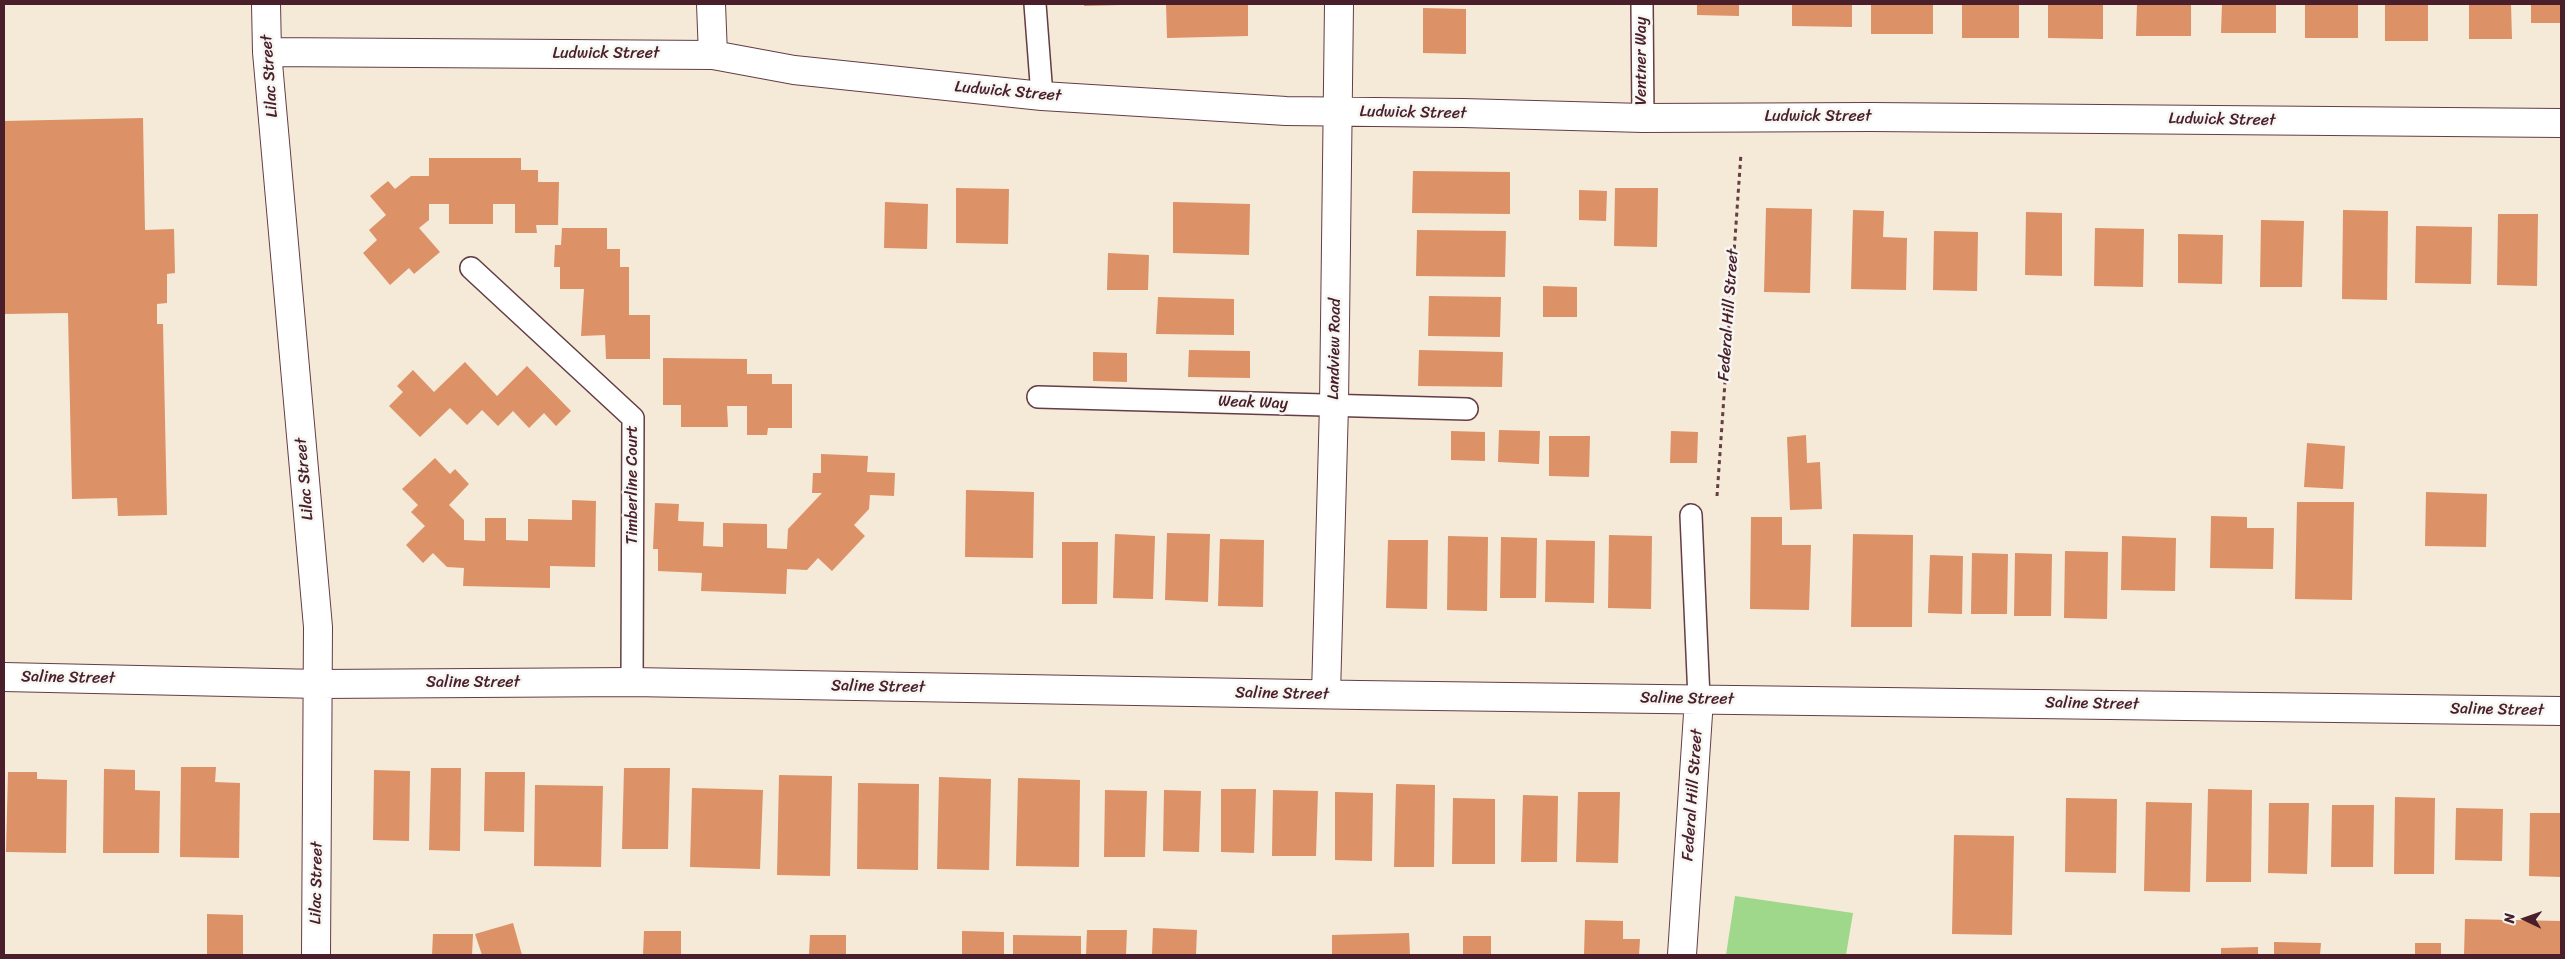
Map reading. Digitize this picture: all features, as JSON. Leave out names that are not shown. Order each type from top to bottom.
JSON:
[{"type":"street","name":"Lilac Street","points":[[266,4],[267,52],[318,627],[316,955]]},
{"type":"street","points":[[711,4],[713,55]]},
{"type":"street","name":"Landview Road","points":[[1326,694],[1334,405],[1339,4]]},
{"type":"street","name":"Ludwick Street","points":[[267,52],[713,55],[794,70],[1042,96],[1286,111],[1643,118],[1744,117],[2561,123]]},
{"type":"street","name":"Saline Street","points":[[4,676],[319,684],[632,682],[1326,694],[2561,711]]},
{"type":"street","name":"Federal Hill Street","points":[[1682,955],[1699,699]]},
{"type":"lane","points":[[1035,4],[1042,96]]},
{"type":"lane","name":"Ventner Way","points":[[1642,4],[1643,118]]},
{"type":"lane","name":"Timberline Court","points":[[472,268],[633,418],[632,682]]},
{"type":"lane","name":"Weak Way","points":[[1038,397],[1467,408]]},
{"type":"lane","name":"Federal Hill Street","points":[[1691,515],[1699,699]]},
{"type":"path","name":"Federal Hill Street","points":[[1716,504],[1744,117]]},
{"type":"green space","points":[[1735,896],[1853,913],[1846,955],[1726,955]]},
{"type":"building","points":[[1084,4],[1121,4],[1121,5],[1084,6]]},
{"type":"building","points":[[1166,4],[1248,4],[1248,36],[1167,38]]},
{"type":"building","points":[[1697,4],[1739,4],[1739,16],[1697,15]]},
{"type":"building","points":[[1792,4],[1852,4],[1852,27],[1792,26]]},
{"type":"building","points":[[1871,4],[1933,4],[1933,34],[1871,34]]},
{"type":"building","points":[[1962,4],[2019,4],[2019,38],[1962,38]]},
{"type":"building","points":[[2048,4],[2103,4],[2103,39],[2048,38]]},
{"type":"building","points":[[2137,4],[2191,4],[2191,36],[2136,36]]},
{"type":"building","points":[[2222,4],[2276,4],[2276,33],[2221,33]]},
{"type":"building","points":[[2305,4],[2358,4],[2358,38],[2305,38]]},
{"type":"building","points":[[2385,4],[2428,4],[2428,41],[2385,41]]},
{"type":"building","points":[[2469,4],[2511,4],[2512,39],[2469,39]]},
{"type":"building","points":[[2531,4],[2561,4],[2561,23],[2531,23]]},
{"type":"building","points":[[1423,8],[1466,9],[1466,54],[1423,53]]},
{"type":"building","points":[[143,118],[145,230],[174,229],[175,273],[167,274],[167,303],[157,304],[157,324],[163,324],[167,515],[118,516],[117,498],[72,499],[68,313],[4,314],[4,121]]},
{"type":"building","points":[[429,158],[521,158],[521,170],[538,170],[538,182],[559,182],[558,225],[536,225],[537,233],[515,233],[515,204],[493,204],[493,224],[449,224],[449,204],[429,204],[429,220],[419,228],[440,252],[414,274],[409,268],[390,285],[363,253],[377,240],[369,230],[386,215],[370,196],[388,181],[395,189],[411,176],[429,176]]},
{"type":"building","points":[[1413,171],[1510,172],[1510,214],[1412,213]]},
{"type":"building","points":[[956,188],[1009,189],[1008,244],[956,243]]},
{"type":"building","points":[[1615,188],[1658,188],[1657,247],[1614,246]]},
{"type":"building","points":[[1579,190],[1607,191],[1606,221],[1579,220]]},
{"type":"building","points":[[885,202],[928,204],[927,249],[884,248]]},
{"type":"building","points":[[1173,202],[1250,204],[1249,255],[1173,253]]},
{"type":"building","points":[[1766,208],[1812,209],[1810,293],[1764,292]]},
{"type":"building","points":[[1853,210],[1884,211],[1883,237],[1907,238],[1906,290],[1851,289]]},
{"type":"building","points":[[2343,210],[2388,211],[2387,300],[2342,299]]},
{"type":"building","points":[[2026,212],[2062,213],[2062,276],[2025,275]]},
{"type":"building","points":[[2498,214],[2538,214],[2537,286],[2497,285]]},
{"type":"building","points":[[2261,220],[2304,221],[2302,287],[2260,287]]},
{"type":"building","points":[[2416,226],[2472,227],[2471,284],[2415,283]]},
{"type":"building","points":[[562,228],[607,228],[607,249],[620,249],[620,267],[629,267],[629,315],[650,315],[650,359],[606,359],[605,335],[581,336],[584,289],[560,289],[560,267],[554,267],[555,245],[561,245]]},
{"type":"building","points":[[2095,228],[2144,229],[2143,287],[2094,286]]},
{"type":"building","points":[[1417,230],[1506,231],[1505,277],[1416,276]]},
{"type":"building","points":[[1934,231],[1978,232],[1977,291],[1933,290]]},
{"type":"building","points":[[2178,234],[2223,235],[2222,284],[2178,283]]},
{"type":"building","points":[[1108,253],[1149,255],[1148,290],[1107,290]]},
{"type":"building","points":[[1543,286],[1577,287],[1577,317],[1543,317]]},
{"type":"building","points":[[1429,296],[1501,297],[1500,337],[1428,336]]},
{"type":"building","points":[[1158,297],[1234,299],[1234,335],[1156,334]]},
{"type":"building","points":[[1189,350],[1250,351],[1250,378],[1188,377]]},
{"type":"building","points":[[1419,350],[1503,352],[1502,387],[1418,386]]},
{"type":"building","points":[[1093,352],[1127,353],[1127,382],[1093,381]]},
{"type":"building","points":[[663,358],[747,359],[747,374],[772,374],[772,384],[792,384],[792,428],[768,428],[767,435],[747,435],[747,406],[727,406],[728,427],[681,427],[681,405],[663,405]]},
{"type":"building","points":[[465,362],[497,396],[527,366],[571,411],[556,426],[544,413],[529,428],[513,411],[498,426],[482,410],[467,425],[450,408],[420,437],[389,406],[403,392],[397,386],[413,370],[434,392]]},
{"type":"building","points":[[1499,430],[1540,431],[1539,464],[1498,462]]},
{"type":"building","points":[[1451,431],[1485,432],[1485,461],[1451,460]]},
{"type":"building","points":[[1671,431],[1698,432],[1697,463],[1670,463]]},
{"type":"building","points":[[1806,435],[1807,463],[1820,462],[1822,509],[1790,510],[1787,437]]},
{"type":"building","points":[[1549,436],[1590,436],[1589,477],[1549,476]]},
{"type":"building","points":[[2307,443],[2345,446],[2343,489],[2304,487]]},
{"type":"building","points":[[821,454],[868,456],[867,472],[895,473],[894,496],[870,495],[869,509],[854,525],[865,536],[832,571],[818,558],[807,570],[787,569],[786,594],[701,591],[702,573],[658,571],[658,549],[653,549],[655,503],[679,504],[678,521],[704,522],[703,546],[723,547],[723,523],[767,524],[767,548],[787,549],[788,529],[822,493],[812,493],[813,473],[821,473]]},
{"type":"building","points":[[435,458],[450,474],[455,469],[469,484],[449,505],[464,520],[464,540],[485,541],[485,518],[506,518],[506,540],[528,541],[528,519],[572,520],[572,500],[596,501],[595,567],[550,566],[550,588],[463,586],[464,568],[447,567],[433,553],[423,563],[406,545],[425,526],[411,512],[418,505],[402,489]]},
{"type":"building","points":[[966,490],[1034,492],[1033,558],[965,557]]},
{"type":"building","points":[[2426,492],[2487,494],[2486,547],[2425,546]]},
{"type":"building","points":[[2297,502],[2354,502],[2352,600],[2295,599]]},
{"type":"building","points":[[2211,516],[2247,517],[2247,528],[2274,528],[2273,569],[2210,568]]},
{"type":"building","points":[[1751,517],[1782,517],[1782,545],[1811,545],[1809,610],[1750,609]]},
{"type":"building","points":[[1167,533],[1210,534],[1208,602],[1165,600]]},
{"type":"building","points":[[1115,534],[1155,536],[1153,599],[1113,598]]},
{"type":"building","points":[[1853,534],[1913,535],[1912,627],[1851,627]]},
{"type":"building","points":[[1609,535],[1652,536],[1651,609],[1608,608]]},
{"type":"building","points":[[1448,536],[1488,537],[1487,611],[1447,610]]},
{"type":"building","points":[[2122,536],[2176,538],[2175,591],[2121,590]]},
{"type":"building","points":[[1501,537],[1537,538],[1536,598],[1500,598]]},
{"type":"building","points":[[1220,539],[1264,540],[1263,607],[1218,606]]},
{"type":"building","points":[[1388,540],[1428,540],[1427,609],[1386,608]]},
{"type":"building","points":[[1546,540],[1595,541],[1594,603],[1545,602]]},
{"type":"building","points":[[1062,542],[1098,542],[1097,604],[1062,604]]},
{"type":"building","points":[[2065,551],[2108,552],[2107,619],[2064,618]]},
{"type":"building","points":[[1972,553],[2008,554],[2007,614],[1971,614]]},
{"type":"building","points":[[2015,553],[2052,554],[2051,616],[2014,616]]},
{"type":"building","points":[[1930,555],[1963,556],[1962,614],[1928,613]]},
{"type":"building","points":[[181,767],[216,767],[215,782],[240,783],[239,858],[180,857]]},
{"type":"building","points":[[431,768],[461,768],[460,851],[429,850]]},
{"type":"building","points":[[624,768],[670,768],[668,849],[622,849]]},
{"type":"building","points":[[104,769],[135,770],[135,790],[160,791],[159,853],[103,853]]},
{"type":"building","points":[[374,770],[410,771],[409,841],[373,840]]},
{"type":"building","points":[[8,772],[37,772],[37,779],[67,780],[66,853],[6,852]]},
{"type":"building","points":[[485,772],[525,772],[524,832],[484,831]]},
{"type":"building","points":[[779,775],[832,776],[830,876],[777,875]]},
{"type":"building","points":[[939,777],[991,779],[989,870],[937,869]]},
{"type":"building","points":[[1018,778],[1080,780],[1079,867],[1016,866]]},
{"type":"building","points":[[858,783],[919,784],[918,870],[857,869]]},
{"type":"building","points":[[1396,784],[1435,785],[1434,867],[1394,867]]},
{"type":"building","points":[[535,785],[603,786],[601,867],[534,866]]},
{"type":"building","points":[[692,788],[763,790],[760,869],[690,867]]},
{"type":"building","points":[[1221,789],[1256,789],[1254,853],[1221,852]]},
{"type":"building","points":[[2208,789],[2252,790],[2251,882],[2206,882]]},
{"type":"building","points":[[1105,790],[1147,791],[1145,857],[1104,857]]},
{"type":"building","points":[[1164,790],[1201,791],[1199,852],[1163,851]]},
{"type":"building","points":[[1273,790],[1318,791],[1316,856],[1272,856]]},
{"type":"building","points":[[1335,792],[1373,793],[1372,861],[1335,860]]},
{"type":"building","points":[[1578,792],[1620,792],[1618,863],[1576,862]]},
{"type":"building","points":[[1523,795],[1558,796],[1557,862],[1521,862]]},
{"type":"building","points":[[2395,797],[2435,798],[2434,874],[2394,874]]},
{"type":"building","points":[[1453,798],[1495,799],[1495,864],[1452,864]]},
{"type":"building","points":[[2066,798],[2117,799],[2116,873],[2065,872]]},
{"type":"building","points":[[2146,802],[2192,803],[2190,892],[2144,891]]},
{"type":"building","points":[[2269,803],[2309,803],[2307,874],[2268,873]]},
{"type":"building","points":[[2332,805],[2374,805],[2373,867],[2331,867]]},
{"type":"building","points":[[2456,808],[2503,809],[2502,861],[2455,860]]},
{"type":"building","points":[[2530,813],[2561,813],[2561,877],[2529,876]]},
{"type":"building","points":[[1954,835],[2014,836],[2012,935],[1952,934]]},
{"type":"building","points":[[207,914],[243,915],[243,955],[207,955]]},
{"type":"building","points":[[2465,919],[2561,921],[2561,955],[2464,955]]},
{"type":"building","points":[[1585,920],[1623,921],[1623,939],[1640,939],[1639,955],[1584,955]]},
{"type":"building","points":[[513,923],[522,955],[482,955],[475,934]]},
{"type":"building","points":[[1153,928],[1197,930],[1196,955],[1152,955]]},
{"type":"building","points":[[1087,930],[1127,930],[1126,955],[1086,955]]},
{"type":"building","points":[[644,931],[681,931],[681,955],[643,955]]},
{"type":"building","points":[[962,931],[1004,932],[1004,955],[962,955]]},
{"type":"building","points":[[1409,933],[1410,955],[1332,955],[1332,935]]},
{"type":"building","points":[[433,934],[473,934],[472,955],[432,955]]},
{"type":"building","points":[[810,935],[846,935],[846,955],[809,955]]},
{"type":"building","points":[[1013,935],[1081,936],[1081,955],[1013,955]]},
{"type":"building","points":[[1463,936],[1491,936],[1491,955],[1463,955]]},
{"type":"building","points":[[2274,942],[2321,943],[2320,955],[2274,955]]},
{"type":"building","points":[[2415,943],[2441,943],[2441,955],[2415,955]]},
{"type":"building","points":[[2258,947],[2258,955],[2221,955],[2221,948]]}]
